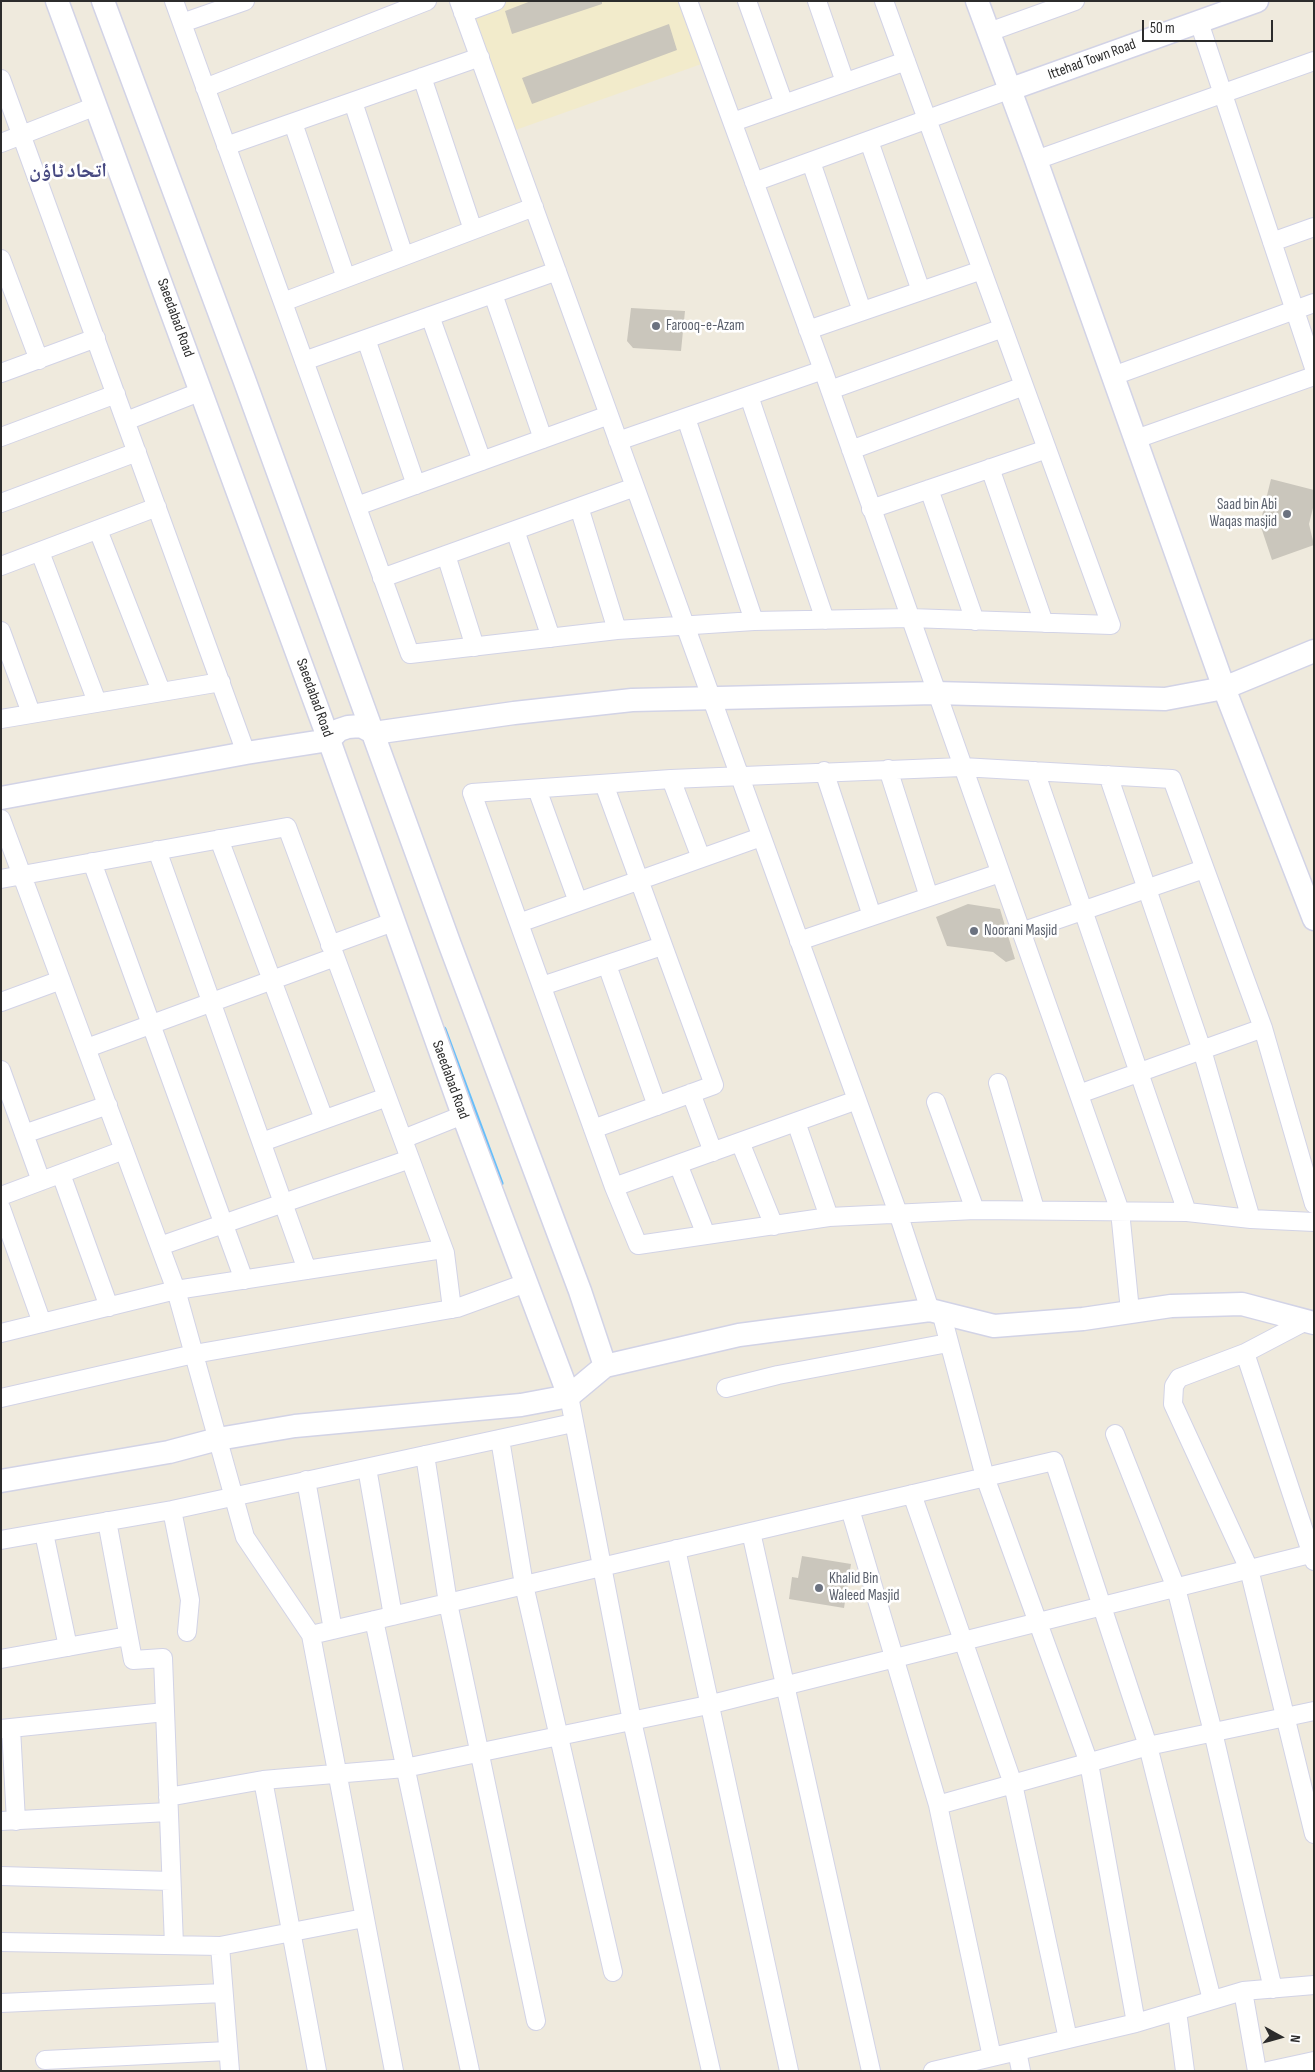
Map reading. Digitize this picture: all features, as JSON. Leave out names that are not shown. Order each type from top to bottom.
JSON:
[{"type":"street","name":"Saeedabad Road","points":[[57,1],[202,391],[463,1115],[569,1396]]},
{"type":"street","points":[[103,1],[244,379],[606,1366]]},
{"type":"street","points":[[174,1],[410,654],[617,630],[754,621],[910,618],[1111,625],[884,1]]},
{"type":"street","points":[[182,23],[245,1]]},
{"type":"street","points":[[205,88],[427,1]]},
{"type":"street","points":[[496,1],[461,7],[856,1100],[948,1343],[985,1477],[1089,1763],[1136,2023]]},
{"type":"street","points":[[688,1],[823,370],[1120,1211],[1130,1311]]},
{"type":"street","points":[[747,1],[784,104]]},
{"type":"street","points":[[817,1],[845,82]]},
{"type":"street","points":[[977,1],[1011,89],[1224,688],[1312,908]]},
{"type":"street","points":[[989,32],[1074,1]]},
{"type":"street","name":"Ittehad Town Road","points":[[1011,89],[1257,1]]},
{"type":"street","points":[[1198,22],[1314,368]]},
{"type":"street","points":[[226,146],[480,57]]},
{"type":"street","points":[[732,122],[906,61]]},
{"type":"street","points":[[1036,160],[1314,61]]},
{"type":"street","points":[[422,77],[473,230]]},
{"type":"street","points":[[1,79],[246,752]]},
{"type":"street","points":[[754,182],[1011,89]]},
{"type":"street","points":[[353,102],[404,256]]},
{"type":"street","points":[[1,143],[96,106]]},
{"type":"street","points":[[293,123],[346,278]]},
{"type":"street","points":[[869,141],[921,291]]},
{"type":"street","points":[[811,162],[862,311]]},
{"type":"street","points":[[282,302],[534,207]]},
{"type":"street","points":[[1272,242],[1314,228]]},
{"type":"street","points":[[1,259],[40,360]]},
{"type":"street","points":[[808,330],[982,270]]},
{"type":"street","points":[[304,361],[557,271]]},
{"type":"street","points":[[492,294],[543,439]]},
{"type":"street","points":[[1113,376],[1314,303]]},
{"type":"street","points":[[430,316],[482,461]]},
{"type":"street","points":[[830,390],[1003,328]]},
{"type":"street","points":[[1,373],[96,338]]},
{"type":"street","points":[[366,339],[416,485]]},
{"type":"street","points":[[618,441],[823,370]]},
{"type":"street","points":[[1136,439],[1314,376]]},
{"type":"street","points":[[851,450],[1024,386]]},
{"type":"street","points":[[126,421],[202,391]]},
{"type":"street","points":[[1,437],[116,394]]},
{"type":"street","points":[[749,396],[824,620]]},
{"type":"street","points":[[356,506],[609,415]]},
{"type":"street","points":[[686,418],[754,621]]},
{"type":"street","points":[[871,509],[1047,449]]},
{"type":"street","points":[[1,503],[137,452]]},
{"type":"street","points":[[990,468],[1044,623]]},
{"type":"street","points":[[382,578],[635,487]]},
{"type":"street","points":[[929,489],[976,621]]},
{"type":"street","points":[[1,566],[157,507]]},
{"type":"street","points":[[579,507],[617,630]]},
{"type":"street","points":[[98,530],[161,691]]},
{"type":"street","points":[[515,530],[550,638]]},
{"type":"street","points":[[40,552],[97,702]]},
{"type":"street","points":[[446,555],[476,647]]},
{"type":"street","points":[[1,631],[31,713]]},
{"type":"street","points":[[1,798],[246,752],[329,740],[339,730],[348,727],[361,726],[374,733],[514,713],[622,701],[936,693],[1165,700],[1224,688],[1314,651]]},
{"type":"street","points":[[1,719],[221,682]]},
{"type":"street","points":[[1314,1204],[1262,1028],[1172,779],[962,767],[824,771],[671,779],[472,793],[614,1188],[638,1245],[829,1217],[975,1210],[1035,1209],[1187,1212],[1251,1219],[1314,1222]]},
{"type":"street","points":[[888,769],[929,897]]},
{"type":"street","points":[[824,771],[872,916]]},
{"type":"street","points":[[1035,771],[1187,1212]]},
{"type":"street","points":[[1108,775],[1202,1050],[1251,1219]]},
{"type":"street","points":[[671,779],[701,858]]},
{"type":"street","points":[[593,1129],[714,1085],[604,784]]},
{"type":"street","points":[[537,788],[578,902]]},
{"type":"street","points":[[1,819],[176,1290],[245,1537],[311,1635],[394,2071]]},
{"type":"street","points":[[1,879],[286,827],[444,1249],[452,1309]]},
{"type":"street","points":[[518,923],[762,837]]},
{"type":"street","points":[[220,839],[324,1119]]},
{"type":"street","points":[[157,850],[307,1270]]},
{"type":"street","points":[[92,862],[244,1280]]},
{"type":"street","points":[[1021,932],[1204,869]]},
{"type":"street","points":[[799,941],[1000,873]]},
{"type":"street","points":[[86,1048],[272,980],[393,922]]},
{"type":"street","points":[[542,986],[662,946]]},
{"type":"street","points":[[607,965],[657,1106]]},
{"type":"street","points":[[1,1002],[61,980]]},
{"type":"street","points":[[1079,1094],[1262,1028]]},
{"type":"street","points":[[1,1070],[41,1181]]},
{"type":"street","points":[[998,1083],[1035,1209]]},
{"type":"street","points":[[691,1094],[713,1152]]},
{"type":"street","points":[[262,1142],[387,1097]]},
{"type":"street","points":[[614,1188],[856,1100]]},
{"type":"street","points":[[936,1102],[975,1210]]},
{"type":"street","points":[[24,1134],[108,1105]]},
{"type":"street","points":[[403,1140],[463,1115]]},
{"type":"street","points":[[796,1122],[829,1217]]},
{"type":"street","points":[[740,1142],[774,1226]]},
{"type":"street","points":[[1,1196],[124,1150]]},
{"type":"street","points":[[160,1246],[410,1159]]},
{"type":"street","points":[[678,1164],[706,1235]]},
{"type":"street","points":[[60,1174],[109,1307]]},
{"type":"street","points":[[1,1208],[42,1323]]},
{"type":"street","points":[[1,1333],[176,1290],[444,1249]]},
{"type":"street","points":[[1,1398],[194,1354],[452,1309],[526,1283]]},
{"type":"street","points":[[3,1477],[169,1452],[218,1439],[295,1426],[521,1406],[569,1396],[606,1366],[739,1336],[935,1311],[994,1326],[1083,1319],[1172,1306],[1242,1304],[1310,1322]]},
{"type":"street","points":[[1310,1322],[1245,1354],[1179,1378],[1174,1386],[1173,1404],[1248,1570],[1314,1834]]},
{"type":"street","points":[[726,1388],[778,1375],[948,1343]]},
{"type":"street","points":[[165,1712],[6,1729],[8,1821],[168,1805],[262,1780],[406,1768],[710,1705],[1248,1570],[1313,1556],[1245,1354]]},
{"type":"street","points":[[569,1396],[572,1423],[632,1721],[711,2071]]},
{"type":"street","points":[[1,1540],[172,1510],[572,1423]]},
{"type":"street","points":[[1115,1434],[1176,1588],[1213,1732],[1273,1988]]},
{"type":"street","points":[[500,1439],[524,1585],[613,1972]]},
{"type":"street","points":[[426,1455],[448,1603],[536,2021]]},
{"type":"street","points":[[311,1635],[1054,1461],[1148,1746],[1212,2000]]},
{"type":"street","points":[[367,1468],[393,1616]]},
{"type":"street","points":[[306,1480],[333,1630]]},
{"type":"street","points":[[912,1494],[1013,1784],[1068,2039]]},
{"type":"street","points":[[850,1509],[938,1805],[992,2057]]},
{"type":"street","points":[[172,1510],[190,1600],[187,1632]]},
{"type":"street","points":[[106,1522],[134,1660],[163,1658],[174,1945]]},
{"type":"street","points":[[751,1532],[871,2071]]},
{"type":"street","points":[[44,1533],[68,1646]]},
{"type":"street","points":[[676,1550],[789,2071]]},
{"type":"street","points":[[374,1620],[470,2071]]},
{"type":"street","points":[[1,1659],[128,1636]]},
{"type":"street","points":[[938,1805],[1148,1746],[1314,1711]]},
{"type":"street","points":[[262,1780],[318,2071]]},
{"type":"street","points":[[1,1876],[171,1881]]},
{"type":"street","points":[[1,1942],[220,1946],[364,1918]]},
{"type":"street","points":[[220,1946],[230,2071]]},
{"type":"street","points":[[933,2071],[1136,2023],[1243,1991],[1314,1985]]},
{"type":"street","points":[[1243,1991],[1258,2071]]},
{"type":"street","points":[[1,2003],[223,1993]]},
{"type":"street","points":[[1176,2011],[1185,2071]]},
{"type":"street","points":[[45,2060],[228,2051]]},
{"type":"street","points":[[1017,2051],[1021,2071]]},
{"type":"street","points":[[1268,2071],[1314,2061]]},
{"type":"shaded area","points":[[496,1],[687,1],[710,61],[507,133],[463,13]]},
{"type":"building","points":[[531,1],[602,1],[602,4],[512,34],[505,11]]},
{"type":"building","points":[[669,24],[677,50],[532,104],[522,78]]},
{"type":"building","name":"Farooq-e-Azam","points":[[631,308],[685,311],[681,351],[633,348],[627,341]]},
{"type":"building","name":"Saad bin Abi Waqas masjid","points":[[1271,479],[1314,490],[1314,504],[1309,524],[1314,545],[1272,560],[1260,524]]},
{"type":"building","name":"Noorani Masjid","points":[[968,904],[1000,909],[1015,959],[1006,962],[993,952],[947,946],[936,917]]},
{"type":"building","name":"Khalid Bin Waleed Masjid","points":[[802,1556],[851,1564],[844,1608],[789,1599],[792,1577],[798,1578]]},
{"type":"waterway","points":[[444,1029],[501,1183]]},
{"type":"place","name":"Farooq-e-Azam","points":[[656,326]]},
{"type":"place","name":"Saad bin Abi Waqas masjid","points":[[1287,514]]},
{"type":"place","name":"Noorani Masjid","points":[[974,931]]},
{"type":"place","name":"Khalid Bin Waleed Masjid","points":[[819,1588]]},
{"type":"district","name":"اتحاد ٹاؤن","points":[[68,172]]}]
